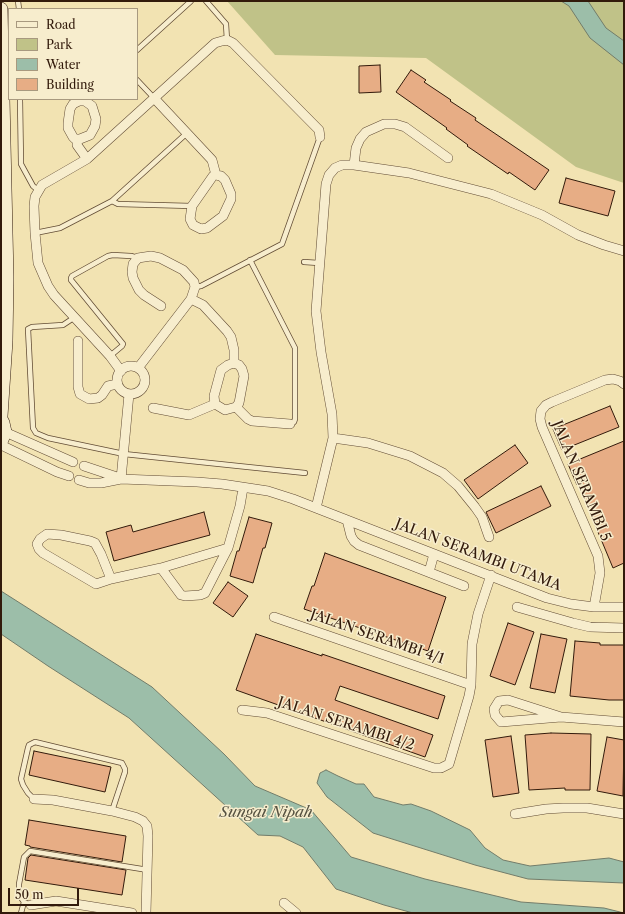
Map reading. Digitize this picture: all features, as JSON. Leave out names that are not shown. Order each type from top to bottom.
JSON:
[{"type":"street","points":[[1,9],[7,278],[6,341],[1,416]]},
{"type":"street","points":[[121,371],[110,356],[54,295],[48,286],[38,263],[34,206],[35,197],[42,185],[87,159],[215,43],[227,40],[233,43],[318,130],[320,137]]},
{"type":"street","points":[[154,98],[212,160],[216,175]]},
{"type":"street","points":[[76,100],[89,103],[92,106],[96,119],[95,126],[90,135],[86,138],[78,139],[73,137],[70,133],[68,123],[70,109],[76,100]]},
{"type":"street","points":[[354,165],[356,148],[360,139],[366,132],[384,124],[395,124],[405,127],[448,158]]},
{"type":"street","points":[[78,139],[78,146],[87,159]]},
{"type":"street","points":[[316,508],[334,438],[332,414],[321,352],[316,311],[326,184],[329,175],[335,168],[342,165],[354,165],[409,173],[491,194],[542,215],[578,235],[624,251]]},
{"type":"street","points":[[216,175],[221,176],[225,180],[231,194],[231,199],[223,216],[207,228],[201,229],[193,225],[190,219],[192,206],[213,176],[216,175]]},
{"type":"street","points":[[138,368],[191,299],[195,287],[194,282],[183,270],[160,258],[151,256],[138,258],[133,264],[132,272],[139,290],[144,295],[162,306]]},
{"type":"street","points":[[191,299],[203,305],[227,331],[231,337],[234,350],[234,363]]},
{"type":"street","points":[[78,341],[78,387],[82,396],[89,399],[98,398],[108,386],[117,384]]},
{"type":"street","points":[[234,363],[239,365],[244,373],[239,403],[236,407],[225,410],[215,404],[214,396],[219,375],[224,367],[234,363]]},
{"type":"street","points":[[129,366],[138,368],[144,375],[145,384],[140,391],[136,394],[122,392],[117,384],[118,374],[121,371],[129,366]]},
{"type":"street","name":"JALAN SERAMBI 5","points":[[594,607],[600,573],[598,556],[542,427],[540,419],[541,411],[546,405],[552,402],[605,380],[613,379],[624,384]]},
{"type":"street","points":[[121,479],[129,394]]},
{"type":"street","points":[[153,408],[189,415],[215,404]]},
{"type":"street","points":[[236,407],[252,421],[290,424]]},
{"type":"street","points":[[1,419],[3,423],[3,437],[73,462]]},
{"type":"street","points":[[334,438],[368,443],[410,456],[443,473],[458,486],[475,507],[482,517],[489,537]]},
{"type":"street","points":[[1,445],[57,472],[69,476]]},
{"type":"street","name":"JALAN SERAMBI UTAMA","points":[[84,466],[121,479]]},
{"type":"street","name":"JALAN SERAMBI UTAMA","points":[[79,480],[89,483],[101,483],[121,479],[197,482],[268,491],[348,520],[547,598],[571,604],[594,607],[624,607]]},
{"type":"street","points":[[161,568],[181,595],[200,595],[205,593],[228,548],[240,506],[243,488]]},
{"type":"street","points":[[348,520],[351,536],[359,545],[464,586]]},
{"type":"street","points":[[111,579],[95,543],[61,534],[47,534],[40,539],[37,544],[38,549],[43,553],[96,584],[111,579],[161,568],[228,548]]},
{"type":"street","points":[[429,572],[434,554]]},
{"type":"street","points":[[471,685],[472,644],[478,614],[491,575]]},
{"type":"street","points":[[543,615],[547,598]]},
{"type":"street","points":[[517,607],[590,627],[624,628]]},
{"type":"street","name":"JALAN SERAMBI 4/1","points":[[274,616],[471,685]]},
{"type":"street","name":"JALAN SERAMBI 4/2","points":[[242,710],[267,713],[434,768],[441,768],[449,764],[452,758],[471,685]]},
{"type":"street","points":[[561,717],[508,700],[499,701],[494,709],[494,715],[501,722],[561,717],[624,722]]},
{"type":"street","points":[[34,799],[53,800],[112,811],[135,817],[143,821],[147,826],[148,836],[146,913]]},
{"type":"street","points":[[515,814],[546,809],[587,808],[624,814]]},
{"type":"street","points":[[27,904],[56,901],[132,913]]},
{"type":"street","points":[[284,903],[296,913]]},
{"type":"lane","points":[[138,49],[191,1]]},
{"type":"lane","points":[[206,1],[226,24],[227,40]]},
{"type":"lane","points":[[138,81],[154,98]]},
{"type":"lane","points":[[20,100],[21,164],[32,186],[39,191]]},
{"type":"lane","points":[[35,233],[60,228],[112,201],[187,133]]},
{"type":"lane","points":[[195,287],[201,286],[282,244],[320,137]]},
{"type":"lane","points":[[112,201],[118,204],[192,206]]},
{"type":"lane","points":[[110,356],[123,344],[71,280],[71,278],[72,276],[108,256],[131,256],[138,258]]},
{"type":"lane","points":[[250,260],[295,348],[295,419],[294,422],[290,424]]},
{"type":"lane","points":[[304,262],[319,263]]},
{"type":"lane","points":[[75,317],[63,325],[32,326],[28,329],[33,430],[36,433],[48,438],[124,454],[305,473]]},
{"type":"lane","points":[[34,799],[25,789],[21,779],[29,745],[35,742],[122,763],[125,772],[112,811]]},
{"type":"lane","points":[[21,913],[27,904],[19,895],[19,884],[24,857],[30,851],[148,870]]},
{"type":"green space","points":[[227,1],[622,1],[624,3],[624,183],[576,167],[426,58],[275,55]]},
{"type":"water","points":[[561,1],[588,1],[606,28],[624,41],[624,65],[590,38],[569,6]]},
{"type":"water","name":"Sungai Nipah","points":[[1,591],[152,687],[224,754],[255,786],[311,810],[351,857],[425,879],[521,902],[604,908],[624,913],[413,913],[336,889],[303,847],[280,836],[258,835],[129,718],[1,634]]},
{"type":"water","points":[[326,770],[356,784],[364,784],[374,797],[403,805],[411,804],[431,811],[470,830],[485,848],[503,860],[530,866],[609,858],[624,862],[624,883],[528,879],[475,865],[373,833],[327,797],[317,783],[320,773]]},
{"type":"building","points":[[380,65],[381,92],[359,93],[359,66]]},
{"type":"building","points":[[411,70],[426,80],[424,82],[476,118],[475,120],[549,170],[535,190],[509,172],[508,174],[467,146],[468,145],[446,129],[447,128],[396,92]]},
{"type":"building","points":[[566,178],[615,191],[608,216],[559,203]]},
{"type":"building","points":[[610,406],[619,427],[562,450],[553,429]]},
{"type":"building","points":[[624,441],[624,563],[613,568],[578,484],[577,485],[568,464]]},
{"type":"building","points":[[515,445],[528,463],[478,499],[464,480]]},
{"type":"building","points":[[541,486],[551,506],[496,533],[486,512]]},
{"type":"building","points":[[204,512],[210,535],[114,561],[106,532],[131,525],[133,532]]},
{"type":"building","points":[[249,517],[272,523],[253,583],[230,576]]},
{"type":"building","points":[[325,553],[446,597],[428,651],[304,609],[312,586],[314,586]]},
{"type":"building","points":[[228,582],[248,596],[233,617],[213,603]]},
{"type":"building","points":[[508,623],[534,632],[515,685],[490,676]]},
{"type":"building","points":[[256,634],[322,656],[322,654],[445,696],[438,719],[340,686],[335,700],[433,735],[425,757],[236,690]]},
{"type":"building","points":[[541,634],[567,639],[555,693],[530,688]]},
{"type":"building","points":[[575,641],[600,643],[600,645],[624,645],[624,700],[570,696]]},
{"type":"building","points":[[551,733],[591,734],[590,790],[565,790],[565,788],[529,790],[525,735]]},
{"type":"building","points":[[511,736],[519,793],[493,797],[485,740]]},
{"type":"building","points":[[607,737],[624,740],[623,796],[597,791]]},
{"type":"building","points":[[34,751],[111,767],[105,792],[29,775]]},
{"type":"building","points":[[29,820],[126,836],[122,862],[25,845]]},
{"type":"building","points":[[31,855],[126,870],[122,895],[25,880],[28,858]]}]
